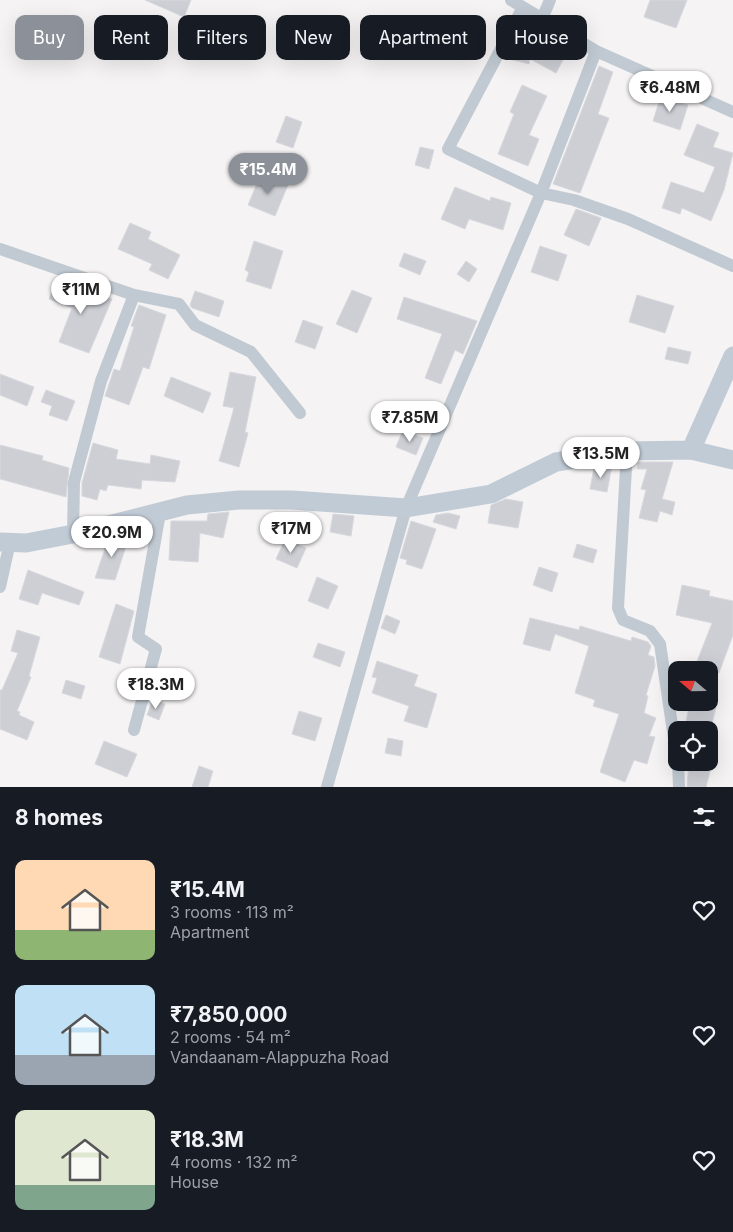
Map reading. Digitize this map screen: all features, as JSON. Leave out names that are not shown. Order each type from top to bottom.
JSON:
[{"type":"main road","points":[[691,450],[733,356]]},
{"type":"main road","points":[[5,542],[26,543],[72,534],[187,505],[239,500],[292,500],[406,508],[492,494],[556,462],[627,450],[691,450],[733,460]]},
{"type":"street","points":[[511,0],[536,15]]},
{"type":"street","points":[[543,15],[550,0]]},
{"type":"street","points":[[523,8],[448,149],[541,194],[574,200],[628,220],[733,266]]},
{"type":"street","points":[[587,45],[733,112]]},
{"type":"street","points":[[327,787],[406,508],[541,194],[596,50]]},
{"type":"street","points":[[0,250],[134,295],[179,304],[195,325],[251,352],[300,413]]},
{"type":"street","points":[[72,534],[74,482],[102,381],[134,295]]},
{"type":"street","points":[[627,450],[618,608],[623,620],[650,632],[660,644],[671,721]]},
{"type":"street","points":[[134,730],[156,649],[138,637],[160,513]]},
{"type":"street","points":[[0,587],[5,542]]},
{"type":"street","points":[[678,771],[679,787]]},
{"type":"building","points":[[145,0],[191,0],[185,15],[179,15]]},
{"type":"building","points":[[650,0],[687,0],[676,28],[644,17]]},
{"type":"building","points":[[513,60],[530,60],[529,64]]},
{"type":"building","points":[[532,60],[563,60],[556,73]]},
{"type":"building","points":[[599,66],[613,72],[598,114],[609,118],[580,193],[553,184]]},
{"type":"building","points":[[522,85],[547,96],[529,135],[539,139],[528,166],[498,154],[514,114],[510,112]]},
{"type":"building","points":[[661,96],[688,105],[680,130],[653,121]]},
{"type":"building","points":[[286,116],[302,122],[293,148],[276,142]]},
{"type":"building","points":[[697,124],[719,133],[713,147],[733,153],[724,190],[711,221],[682,208],[680,214],[662,208],[671,182],[704,193],[715,167],[684,155]]},
{"type":"building","points":[[420,147],[434,150],[429,169],[415,165]]},
{"type":"building","points":[[261,174],[288,185],[275,216],[248,205]]},
{"type":"building","points":[[455,187],[490,201],[491,197],[511,203],[503,230],[469,219],[465,229],[441,219]]},
{"type":"building","points":[[576,209],[601,218],[589,246],[564,235]]},
{"type":"building","points":[[130,223],[151,232],[148,239],[180,255],[168,279],[149,270],[152,264],[118,249]]},
{"type":"building","points":[[254,241],[283,251],[271,289],[246,281],[249,272],[245,270]]},
{"type":"building","points":[[540,246],[567,255],[558,281],[531,272]]},
{"type":"building","points":[[404,253],[426,261],[420,275],[399,266]]},
{"type":"building","points":[[466,261],[477,269],[469,282],[457,274]]},
{"type":"building","points":[[56,281],[86,293],[95,295],[96,293],[112,299],[89,353],[59,342],[72,308],[49,299]]},
{"type":"building","points":[[352,290],[372,298],[357,333],[336,324]]},
{"type":"building","points":[[195,291],[224,301],[219,317],[192,308],[190,305]]},
{"type":"building","points":[[637,295],[674,306],[665,333],[629,322]]},
{"type":"building","points":[[404,297],[477,321],[463,354],[455,350],[441,384],[425,378],[442,334],[397,319]]},
{"type":"building","points":[[139,305],[166,315],[149,369],[143,367],[129,405],[105,396],[114,369],[120,371],[134,327],[131,326]]},
{"type":"building","points":[[303,320],[323,327],[315,349],[295,342]]},
{"type":"building","points":[[668,347],[691,352],[688,364],[665,359]]},
{"type":"building","points":[[230,372],[256,377],[245,432],[248,433],[239,467],[219,461],[234,408],[223,406]]},
{"type":"building","points":[[0,374],[34,387],[27,406],[0,395]]},
{"type":"building","points":[[171,377],[211,393],[203,413],[164,396]]},
{"type":"building","points":[[46,390],[75,401],[67,421],[49,415],[52,406],[41,402]]},
{"type":"building","points":[[403,430],[423,438],[416,455],[396,447]]},
{"type":"building","points":[[93,443],[118,450],[116,459],[150,464],[151,455],[180,461],[175,482],[142,480],[141,489],[108,485],[106,491],[100,489],[97,500],[82,496],[82,483]]},
{"type":"building","points":[[0,445],[43,456],[42,460],[69,468],[66,497],[0,479]]},
{"type":"building","points":[[638,462],[673,462],[662,499],[675,502],[672,515],[660,511],[657,522],[639,518],[646,490],[641,489],[647,469],[637,469]]},
{"type":"building","points":[[612,465],[607,492],[590,489],[594,468]]},
{"type":"building","points":[[506,499],[523,502],[518,528],[488,523],[491,505]]},
{"type":"building","points":[[229,512],[223,538],[200,533],[198,562],[169,560],[171,521],[207,521],[208,514]]},
{"type":"building","points":[[448,513],[460,516],[456,529],[433,522],[436,515]]},
{"type":"building","points":[[333,514],[354,516],[351,536],[330,532]]},
{"type":"building","points":[[411,521],[436,529],[422,569],[406,564],[407,560],[400,558]]},
{"type":"building","points":[[114,535],[128,540],[115,580],[95,578],[109,537]]},
{"type":"building","points":[[285,539],[306,548],[297,568],[276,559]]},
{"type":"building","points":[[577,544],[597,550],[593,563],[573,557]]},
{"type":"building","points":[[539,567],[558,573],[552,592],[533,585]]},
{"type":"building","points":[[28,570],[84,592],[79,605],[42,593],[38,605],[19,599]]},
{"type":"building","points":[[317,577],[338,586],[328,609],[308,601]]},
{"type":"building","points":[[682,585],[710,591],[709,596],[733,601],[733,635],[719,673],[718,661],[697,661],[712,623],[676,615]]},
{"type":"building","points":[[116,604],[134,611],[120,664],[99,657]]},
{"type":"building","points":[[386,615],[400,621],[395,634],[381,628]]},
{"type":"building","points":[[530,618],[579,630],[580,626],[631,641],[632,637],[648,642],[651,646],[648,655],[654,657],[655,666],[646,695],[648,696],[644,713],[656,718],[649,736],[655,737],[647,764],[634,760],[625,782],[600,772],[619,714],[593,706],[595,700],[575,693],[589,646],[555,634],[550,651],[523,644]]},
{"type":"building","points":[[17,630],[40,637],[29,676],[31,677],[17,711],[20,712],[19,715],[34,722],[27,740],[0,729],[0,690],[2,690],[18,653],[11,651]]},
{"type":"building","points":[[318,643],[345,652],[340,667],[313,657]]},
{"type":"building","points":[[377,661],[418,675],[414,686],[437,694],[427,728],[404,721],[409,706],[372,693],[377,678],[372,677]]},
{"type":"building","points":[[66,680],[85,686],[81,699],[62,693]]},
{"type":"building","points":[[153,699],[165,704],[159,720],[147,715]]},
{"type":"building","points":[[299,711],[322,718],[315,741],[292,734]]},
{"type":"building","points":[[688,711],[715,711],[713,721],[686,721]]},
{"type":"building","points":[[388,738],[403,741],[401,756],[385,753]]},
{"type":"building","points":[[104,741],[137,754],[127,777],[95,764]]},
{"type":"building","points":[[199,766],[213,771],[208,787],[192,787]]},
{"type":"building","points":[[688,771],[710,771],[706,787],[687,787]]}]
